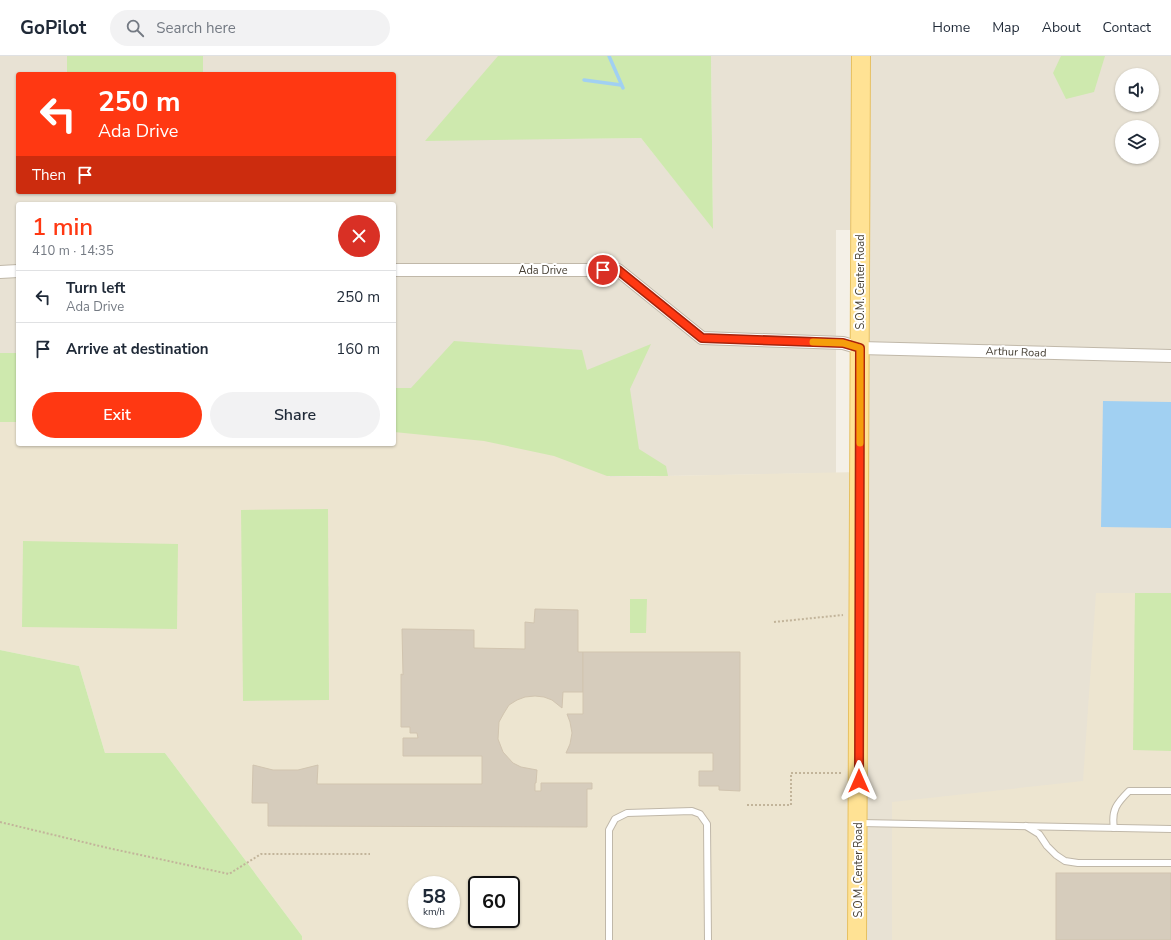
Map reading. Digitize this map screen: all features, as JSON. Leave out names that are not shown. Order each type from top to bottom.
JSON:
[{"type":"main road","name":"S.O.M. Center Road","points":[[857,940],[861,56]]},
{"type":"street","name":"Ada Drive","points":[[396,270],[618,270],[702,338],[843,343],[860,348]]},
{"type":"street","points":[[0,272],[16,271]]},
{"type":"street","name":"Arthur Road","points":[[860,348],[1171,356]]},
{"type":"lane","points":[[1114,828],[1112,817],[1118,802],[1129,791],[1171,791]]},
{"type":"lane","points":[[609,940],[609,830],[615,818],[627,813],[692,811],[700,814],[707,824],[708,940]]},
{"type":"lane","points":[[858,823],[1171,829]]},
{"type":"lane","points":[[1024,826],[1039,834],[1056,855],[1065,861],[1078,863],[1171,863]]},
{"type":"path","points":[[774,622],[843,615]]},
{"type":"path","points":[[747,805],[791,805],[791,773],[842,773]]},
{"type":"path","points":[[0,822],[108,848],[228,874],[261,854],[370,854]]},
{"type":"shaded area","points":[[0,56],[515,56],[521,139],[641,138],[713,228],[711,56],[1171,56],[1171,940],[857,940],[860,230],[836,230],[836,473],[610,477],[519,418],[396,419],[396,202],[16,202],[16,421],[0,422]]},
{"type":"shaded area","points":[[519,418],[610,477],[860,472],[858,940],[302,940],[302,936],[165,753],[105,753],[79,666],[0,650],[0,422],[16,421],[16,446],[396,446],[396,419]]},
{"type":"shaded area","points":[[1096,593],[1171,593],[1171,940],[892,940],[892,802],[1083,781]]},
{"type":"green space","points":[[67,56],[203,56],[203,72],[67,72]]},
{"type":"green space","points":[[498,56],[711,56],[713,229],[641,138],[425,141]]},
{"type":"green space","points":[[1061,56],[1105,56],[1094,92],[1066,99],[1053,73]]},
{"type":"green space","points":[[454,341],[582,350],[587,370],[651,344],[630,389],[639,449],[666,466],[668,476],[607,476],[554,456],[484,441],[396,432],[396,388],[411,388]]},
{"type":"green space","points":[[0,353],[16,353],[16,422],[0,422]]},
{"type":"green space","points":[[328,509],[329,700],[243,701],[241,510]]},
{"type":"green space","points":[[23,541],[178,544],[177,629],[22,627]]},
{"type":"green space","points":[[1135,593],[1171,593],[1171,751],[1133,750]]},
{"type":"green space","points":[[630,599],[647,599],[646,633],[630,633]]},
{"type":"green space","points":[[0,650],[79,666],[105,753],[165,753],[302,936],[302,940],[0,940]]},
{"type":"water","points":[[1103,401],[1171,402],[1171,528],[1101,527]]},
{"type":"building","points":[[535,609],[578,610],[578,652],[583,652],[583,692],[563,692],[562,708],[552,700],[544,697],[525,697],[517,700],[509,705],[499,722],[498,739],[503,752],[513,763],[521,767],[537,770],[535,791],[541,791],[541,783],[592,783],[592,789],[587,789],[587,827],[268,826],[268,803],[252,803],[253,765],[273,770],[298,770],[318,765],[317,784],[482,784],[482,756],[403,756],[403,738],[418,738],[417,733],[410,733],[410,727],[401,727],[401,674],[403,675],[402,629],[474,630],[474,648],[525,649],[525,622],[534,623]]},
{"type":"building","points":[[583,652],[740,652],[740,791],[719,790],[719,786],[699,786],[699,771],[713,771],[713,753],[566,753],[570,744],[572,733],[567,714],[583,714]]},
{"type":"building","points":[[1056,873],[1171,873],[1171,940],[1056,940]]},
{"type":"waterway","points":[[609,56],[623,88]]},
{"type":"waterway","points":[[584,80],[621,85]]},
{"type":"slow traffic","points":[[813,342],[843,343],[860,348],[860,443]]},
{"type":"route","points":[[603,270],[618,270],[702,338],[843,343],[860,348],[859,781]]}]
